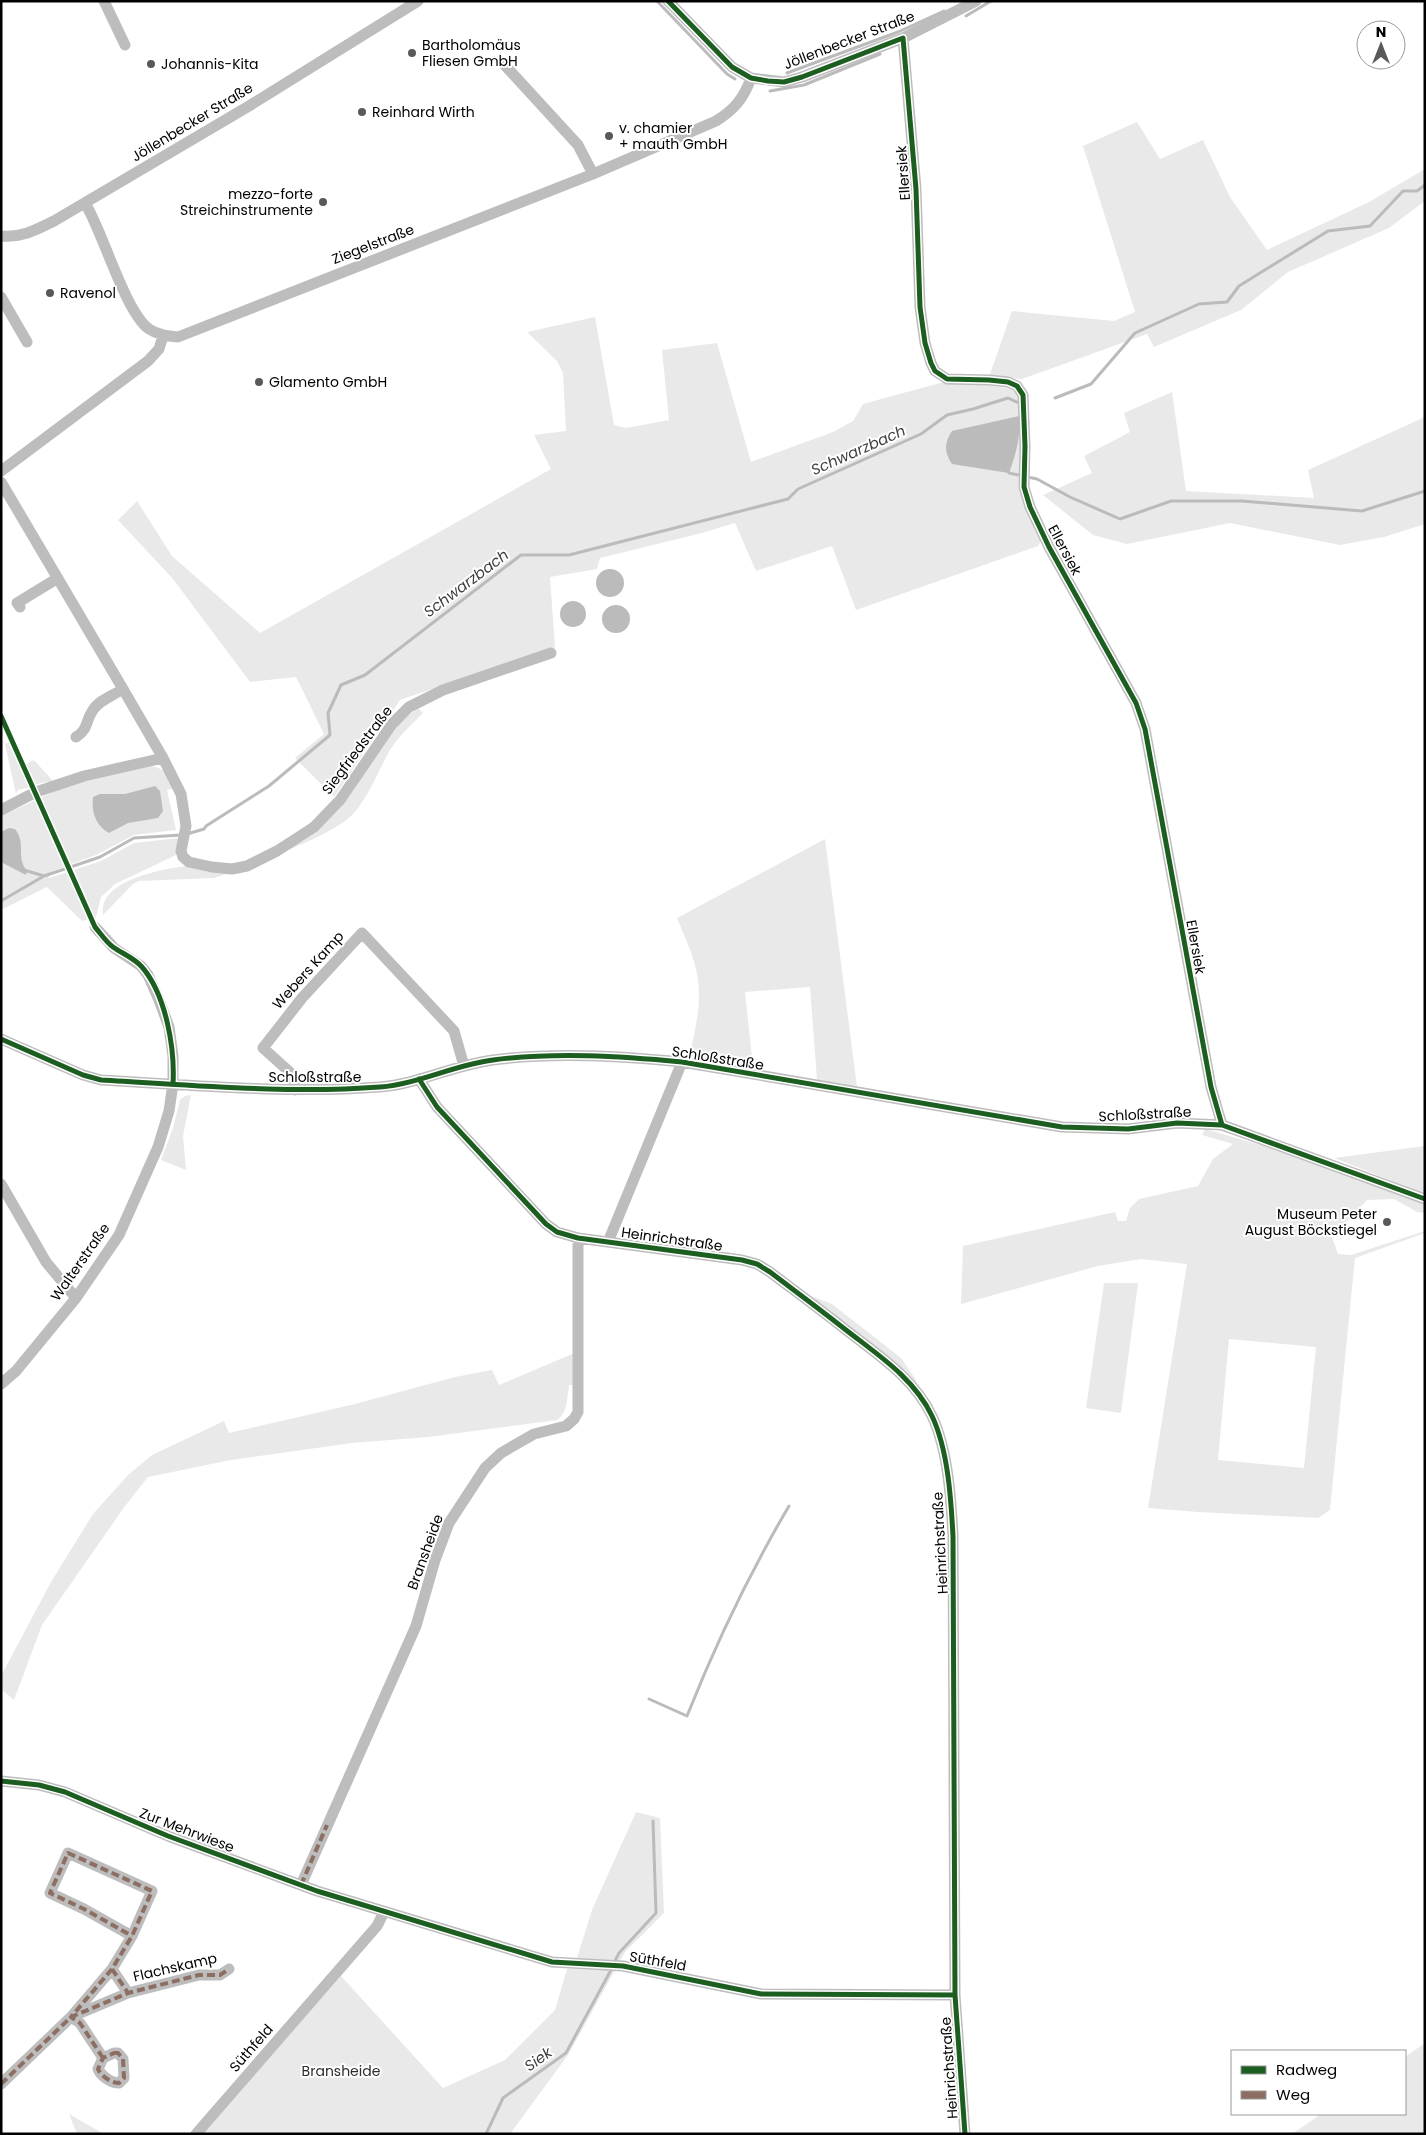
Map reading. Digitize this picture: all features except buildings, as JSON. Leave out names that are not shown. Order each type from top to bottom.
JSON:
[{"type":"street","points":[[104,1],[125,45]]},
{"type":"street","name":"Jöllenbecker Straße","points":[[1,236],[12,237],[27,234],[54,221],[249,106],[418,1]]},
{"type":"street","name":"Jöllenbecker Straße","points":[[668,1],[732,67],[751,78],[784,82],[802,77],[903,38],[976,1]]},
{"type":"street","name":"Ellersiek","points":[[903,38],[916,189],[920,308],[925,343],[935,370],[947,379],[1008,382],[1017,386],[1024,395],[1024,477],[1030,507],[1049,547],[1136,703],[1145,729],[1210,1087],[1222,1124]]},
{"type":"street","points":[[501,61],[578,145],[593,174]]},
{"type":"street","name":"Ziegelstraße","points":[[163,336],[178,337],[593,174],[716,122],[728,114],[742,99],[751,78]]},
{"type":"street","points":[[1,472],[148,361],[159,349],[163,336],[143,324],[130,302],[85,203]]},
{"type":"street","points":[[1,297],[27,342]]},
{"type":"street","name":"Siegfriedstraße","points":[[1,482],[163,758],[181,794],[186,826],[182,839],[182,857],[189,862],[212,867],[232,868],[247,866],[262,859],[314,828],[334,807],[392,724],[409,707],[443,690],[551,653]]},
{"type":"street","points":[[20,607],[17,602],[58,578]]},
{"type":"street","points":[[76,737],[84,732],[91,712],[97,705],[123,689]]},
{"type":"street","points":[[1,810],[36,793],[84,776],[163,758]]},
{"type":"street","name":"Walterstraße","points":[[1,1384],[16,1371],[76,1298],[119,1235],[158,1147],[169,1111],[173,1084],[173,1056],[169,1027],[148,975],[135,960],[110,945],[95,927]]},
{"type":"street","name":"Webers Kamp","points":[[294,1090],[293,1075],[263,1048],[285,1018],[362,933],[454,1031],[464,1066]]},
{"type":"street","name":"Schloßstraße","points":[[1,1039],[83,1075],[101,1080],[294,1090],[400,1085],[464,1066],[493,1060],[535,1057],[627,1057],[682,1062],[1062,1127],[1128,1129],[1177,1123],[1222,1124],[1425,1199]]},
{"type":"street","name":"Heinrichstraße","points":[[608,1242],[682,1062]]},
{"type":"street","name":"Heinrichstraße","points":[[419,1079],[437,1107],[546,1224],[557,1232],[578,1238],[757,1264],[778,1278],[904,1376],[922,1399],[932,1416],[939,1434],[951,1498],[953,1536],[955,1995],[966,2134]]},
{"type":"street","points":[[1,1184],[46,1262],[76,1298]]},
{"type":"street","name":"Bransheide","points":[[301,1885],[416,1626],[435,1560],[449,1523],[485,1468],[501,1453],[534,1434],[566,1426],[574,1420],[578,1412],[578,1238]]},
{"type":"street","name":"Zur Mehrwiese","points":[[1,1781],[39,1785],[65,1792],[168,1836],[364,1906]]},
{"type":"street","name":"Flachskamp","points":[[1,2084],[71,2017],[112,1969],[132,1936],[152,1891],[68,1853],[50,1893],[84,1909],[132,1936]]},
{"type":"street","name":"Süthfeld","points":[[364,1906],[552,1962],[623,1966],[752,1993],[955,1995]]},
{"type":"street","name":"Süthfeld","points":[[196,2134],[371,1933],[384,1912]]},
{"type":"street","name":"Flachskamp","points":[[112,1969],[128,1993]]},
{"type":"street","name":"Flachskamp","points":[[71,2017],[128,1993],[199,1975],[220,1975],[229,1969]]},
{"type":"street","points":[[71,2017],[80,2023],[103,2058]]},
{"type":"green space","points":[[1137,122],[1160,159],[1203,140],[1230,197],[1267,250],[1369,202],[1425,169],[1425,201],[1389,228],[1288,272],[1241,310],[1154,347],[1147,334],[1022,379],[989,377],[1012,311],[1114,321],[1135,312],[1083,146]]},
{"type":"green space","points":[[595,317],[614,425],[626,428],[669,420],[662,350],[717,343],[751,462],[833,432],[853,421],[863,404],[940,383],[979,384],[1011,389],[1021,398],[1024,435],[1018,486],[1041,541],[1038,546],[856,610],[832,546],[756,571],[735,523],[600,558],[597,569],[550,577],[555,647],[400,700],[334,797],[295,758],[324,734],[296,677],[250,682],[173,579],[118,520],[137,501],[172,556],[260,633],[551,469],[534,435],[566,431],[563,373],[557,361],[527,332]]},
{"type":"green space","points":[[1172,392],[1186,491],[1314,498],[1308,470],[1425,417],[1425,524],[1384,537],[1340,545],[1230,523],[1127,544],[1093,535],[1043,495],[1092,473],[1084,456],[1130,432],[1124,413]]},
{"type":"green space","points":[[418,708],[423,713],[390,750],[367,795],[356,811],[335,827],[282,853],[316,831],[396,726]]},
{"type":"green space","points":[[10,742],[21,767],[34,760],[54,782],[45,782],[18,790],[16,794],[5,744]]},
{"type":"green space","points":[[144,765],[156,767],[167,772],[175,788],[167,790],[176,830],[134,835],[96,855],[50,872],[49,878],[101,861],[134,843],[178,838],[176,855],[115,884],[101,897],[96,917],[82,921],[47,887],[1,910],[1,816],[68,785]]},
{"type":"green space","points":[[825,839],[857,1087],[817,1080],[810,987],[745,992],[753,1067],[689,1057],[698,1013],[699,991],[696,969],[677,918]]},
{"type":"green space","points":[[187,866],[232,872],[214,878],[139,881],[133,884],[103,915],[104,903],[110,893],[121,885],[148,874]]},
{"type":"green space","points":[[191,1095],[183,1136],[186,1170],[161,1160],[173,1128],[180,1100],[185,1096]]},
{"type":"green space","points":[[1205,1129],[1292,1154],[1425,1203],[1425,1213],[1417,1212],[1394,1199],[1367,1200],[1332,1237],[1338,1254],[1351,1255],[1425,1231],[1425,1233],[1355,1258],[1330,1510],[1318,1518],[1148,1508],[1187,1264],[1141,1259],[1098,1266],[961,1304],[963,1246],[1115,1212],[1118,1221],[1126,1221],[1130,1208],[1139,1199],[1198,1186],[1213,1159],[1233,1144],[1202,1135]],"holes":[[[1229,1339],[1316,1347],[1304,1468],[1218,1460]]]},
{"type":"green space","points":[[1425,1146],[1425,1194],[1334,1158]]},
{"type":"green space","points":[[1104,1283],[1138,1283],[1121,1413],[1086,1408]]},
{"type":"green space","points":[[811,1296],[832,1304],[901,1358],[918,1383]]},
{"type":"green space","points":[[577,1352],[575,1385],[569,1385],[565,1409],[557,1420],[428,1437],[352,1443],[231,1460],[148,1477],[125,1506],[42,1625],[14,1700],[1,1689],[1,1676],[51,1582],[93,1514],[128,1475],[152,1455],[224,1421],[229,1433],[355,1404],[455,1377],[492,1370],[499,1385]]},
{"type":"green space","points":[[636,1812],[660,1818],[664,1913],[625,1952],[620,1961],[576,1961],[592,1910]]},
{"type":"green space","name":"Bransheide","points":[[567,1969],[615,1970],[568,2055],[510,2134],[201,2134],[341,1976],[443,2088],[505,2060],[555,2010]]},
{"type":"green space","points":[[1425,2043],[1425,2134],[1292,2134],[1320,2115],[1406,2115],[1406,2056]]},
{"type":"green space","points":[[69,2114],[104,2134],[77,2134]]},
{"type":"shaded area","points":[[1019,416],[1017,445],[1009,473],[952,464],[946,448],[952,431]]},
{"type":"shaded area","points":[[610,569],[620,573],[624,583],[620,593],[610,597],[600,593],[596,583],[600,573]]},
{"type":"shaded area","points":[[573,601],[582,605],[586,614],[582,623],[573,627],[564,623],[560,614],[564,605]]},
{"type":"shaded area","points":[[616,605],[626,609],[630,619],[626,629],[616,633],[606,629],[602,619],[606,609]]},
{"type":"shaded area","points":[[155,786],[160,791],[163,811],[158,818],[128,823],[109,833],[101,827],[95,818],[93,797],[100,794],[125,794]]},
{"type":"shaded area","points":[[9,828],[15,829],[18,834],[22,860],[27,871],[26,875],[1,862],[1,832]]},
{"type":"waterway","points":[[657,1],[727,74],[735,79]]},
{"type":"waterway","points":[[966,16],[991,1]]},
{"type":"waterway","points":[[787,73],[898,32],[944,11]]},
{"type":"waterway","points":[[770,91],[804,85],[880,54]]},
{"type":"waterway","name":"Schwarzbach","points":[[1055,398],[1091,384],[1135,333],[1199,304],[1227,302],[1239,286],[1328,231],[1370,226],[1403,191],[1417,191],[1425,185]]},
{"type":"waterway","name":"Schwarzbach","points":[[187,834],[204,829],[269,786],[330,735],[328,713],[341,685],[365,675],[521,555],[569,555],[788,499],[798,489],[921,434],[947,415],[1008,398],[1019,403]]},
{"type":"waterway","points":[[1008,471],[1009,473],[1037,479],[1070,497],[1120,519],[1171,501],[1242,501],[1362,511],[1425,491]]},
{"type":"waterway","name":"Schwarzbach","points":[[1,901],[44,876],[100,857],[134,838],[181,835]]},
{"type":"waterway","points":[[24,870],[44,876]]},
{"type":"waterway","points":[[649,1699],[687,1716],[734,1609],[760,1557],[789,1506]]},
{"type":"waterway","name":"Siek","points":[[615,1961],[619,1953],[656,1913],[653,1821]]},
{"type":"waterway","name":"Siek","points":[[486,2134],[503,2098],[566,2053],[611,1970]]},
{"type":"marked path","points":[[301,1885],[327,1825]]},
{"type":"marked path","points":[[103,2058],[80,2023],[71,2017],[112,1969],[132,1936],[152,1891],[68,1853],[50,1893],[84,1909],[132,1936]]},
{"type":"marked path","points":[[112,1969],[128,1993]]},
{"type":"marked path","points":[[1,2084],[71,2017],[128,1993],[199,1975],[220,1975],[229,1969]]},
{"type":"marked path","points":[[114,2053],[118,2053],[123,2059],[124,2078],[119,2083],[107,2079],[98,2069],[103,2058],[114,2053]]},
{"type":"cycle path","points":[[668,1],[732,67],[751,78],[768,81],[784,82],[802,77],[903,38],[916,189],[920,307],[925,343],[935,371],[947,379],[1008,382],[1017,386],[1023,395],[1024,487],[1030,507],[1049,547],[1136,703],[1145,729],[1211,1087],[1222,1125]]},
{"type":"cycle path","points":[[1,716],[95,927],[110,945],[142,967],[157,992],[163,1007],[170,1039],[173,1084]]},
{"type":"cycle path","points":[[1,1039],[83,1075],[101,1080],[240,1088],[310,1090],[380,1087],[408,1082],[479,1062],[540,1056],[635,1058],[682,1062],[1062,1127],[1128,1129],[1177,1123],[1222,1125],[1425,1199]]},
{"type":"cycle path","points":[[419,1079],[437,1107],[546,1224],[557,1232],[578,1238],[742,1260],[757,1264],[818,1308],[894,1368],[915,1390],[932,1416],[945,1459],[950,1490],[953,1536],[955,1995],[965,2134]]},
{"type":"cycle path","points":[[1,1781],[39,1785],[65,1792],[168,1836],[317,1891],[552,1962],[623,1966],[761,1994],[955,1995]]},
{"type":"place","name":"Bartholomäus Fliesen GmbH","points":[[412,53]]},
{"type":"place","name":"Johannis-Kita","points":[[151,64]]},
{"type":"place","name":"Reinhard Wirth","points":[[362,112]]},
{"type":"place","name":"v. chamier + mauth GmbH","points":[[609,136]]},
{"type":"place","name":"mezzo-forte Streichinstrumente","points":[[323,202]]},
{"type":"place","name":"Ravenol","points":[[50,293]]},
{"type":"place","name":"Glamento GmbH","points":[[259,382]]},
{"type":"place","name":"Museum Peter August Böckstiegel","points":[[1387,1222]]}]
